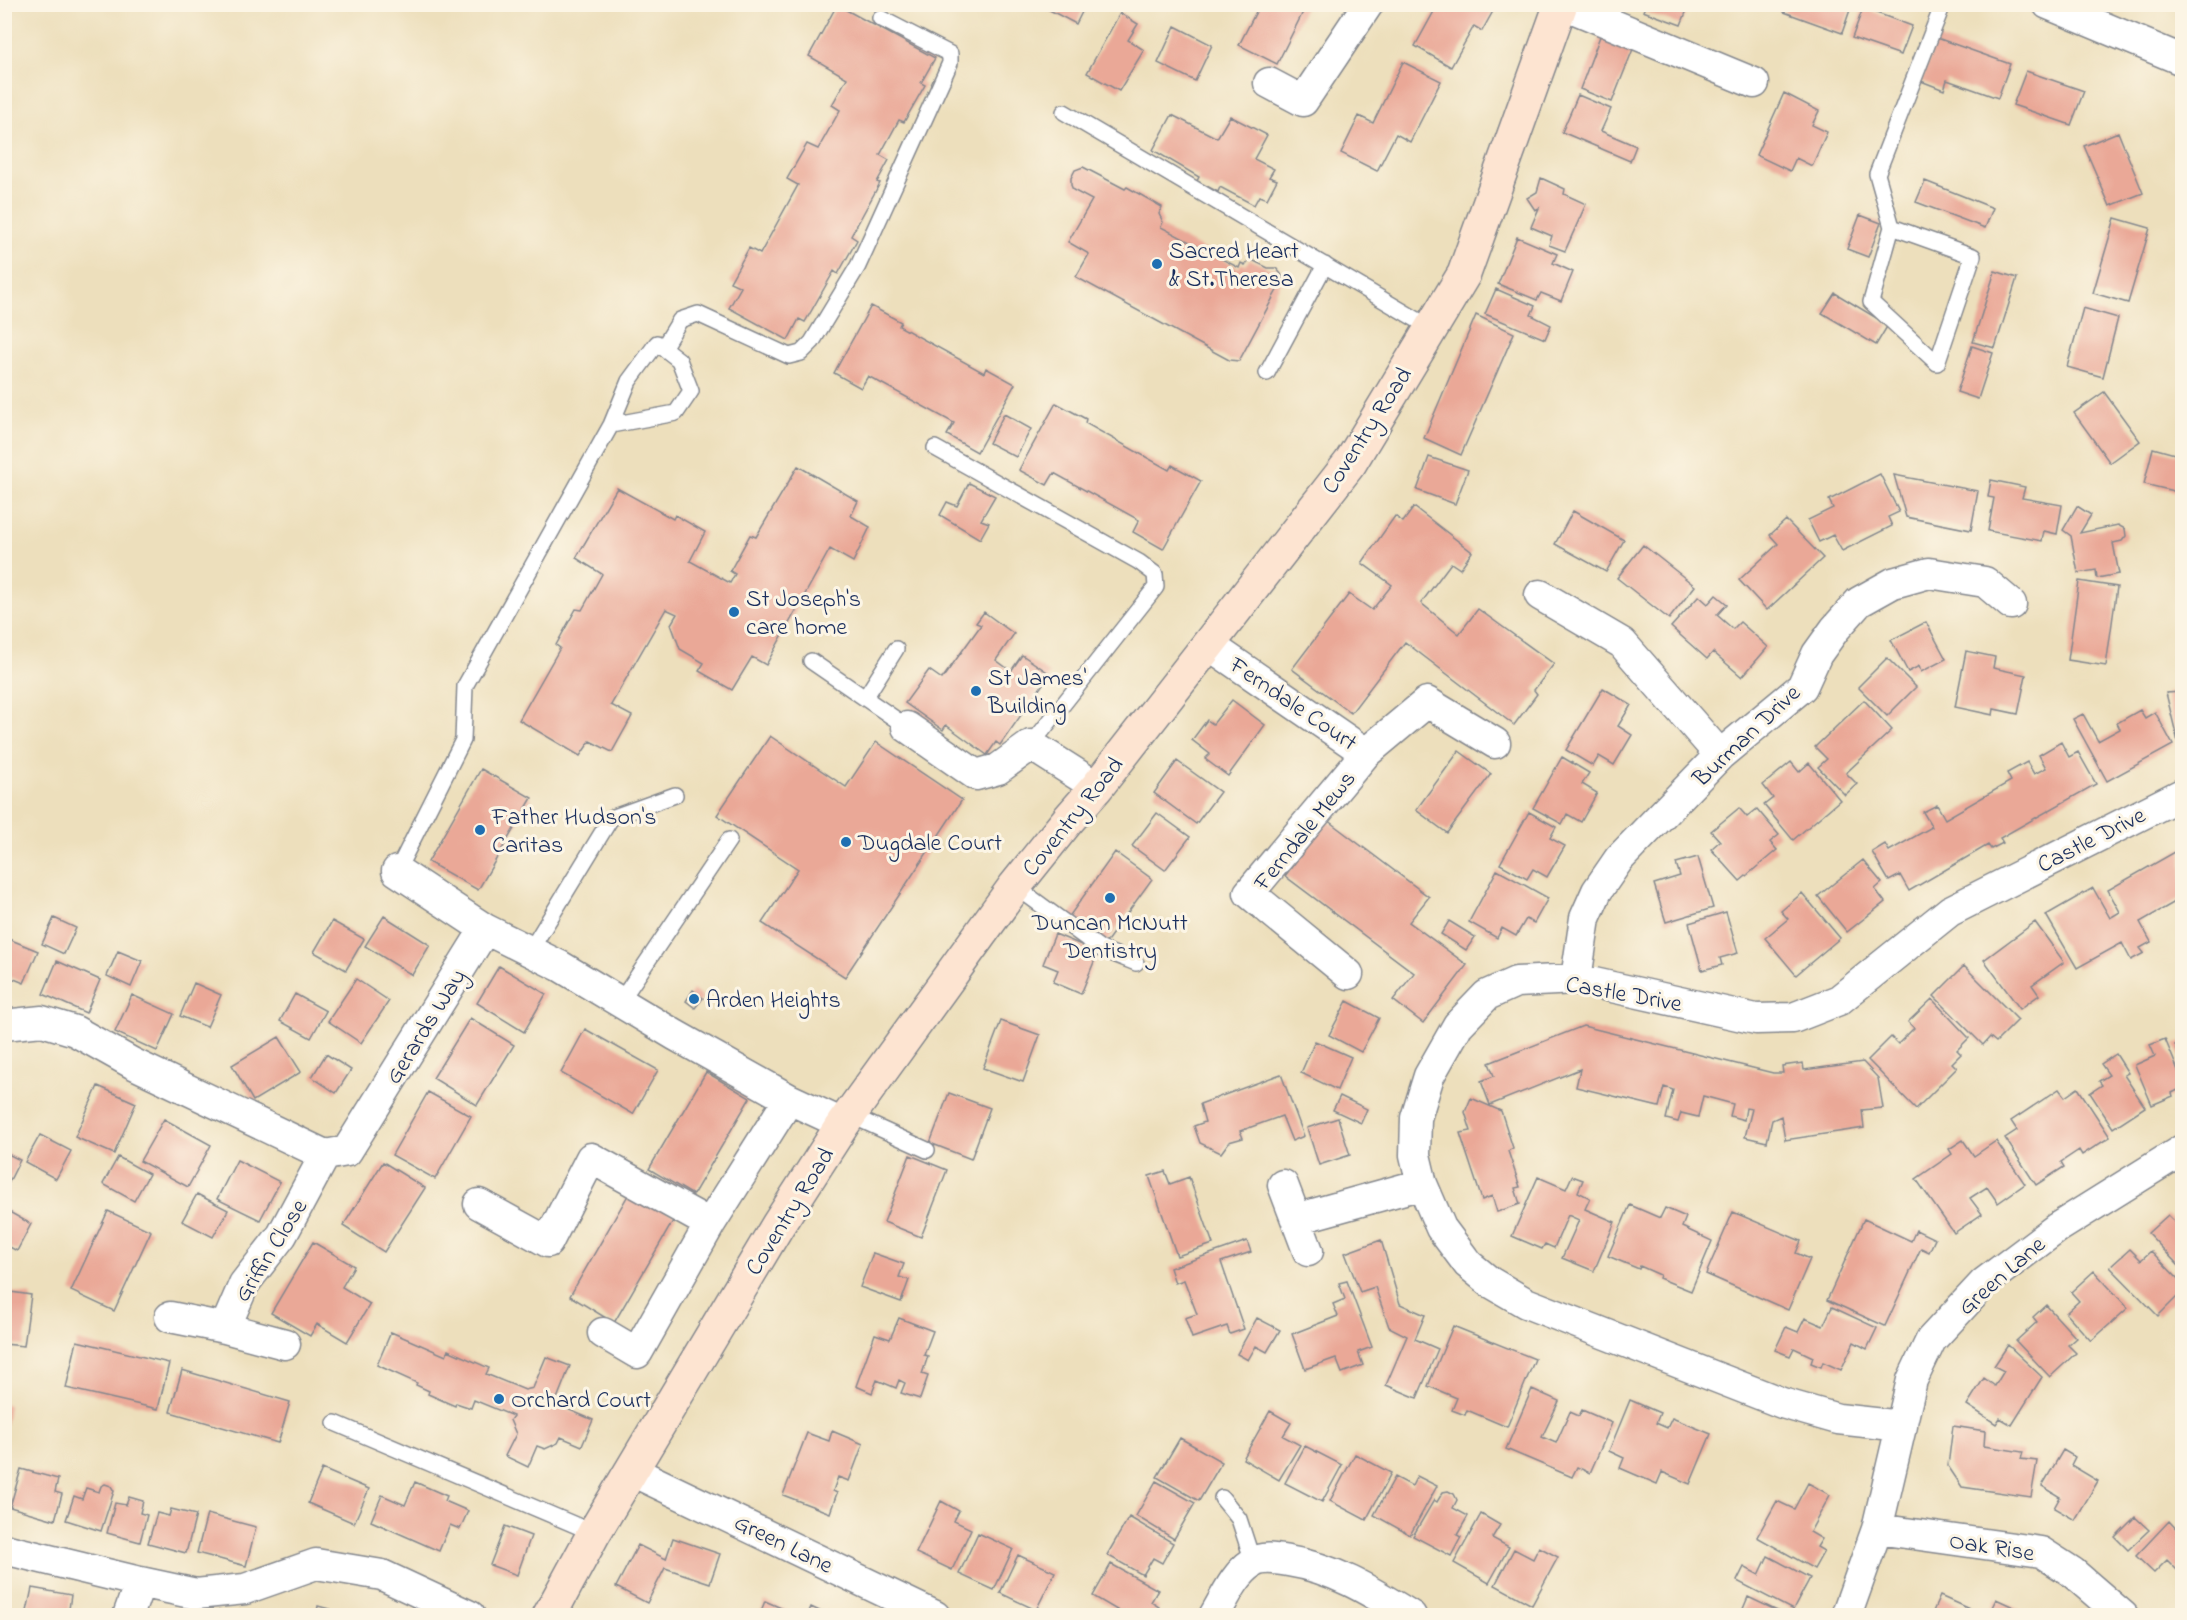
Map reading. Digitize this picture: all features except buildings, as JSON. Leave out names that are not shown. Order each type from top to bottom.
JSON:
[{"type":"main road","name":"Coventry Road","points":[[549,1616],[594,1533],[778,1225],[846,1120],[1015,886],[1097,787],[1350,464],[1464,274],[1562,4]]},
{"type":"street","points":[[1562,4],[1754,83]]},
{"type":"street","points":[[2048,4],[2182,60]]},
{"type":"street","points":[[1269,83],[1303,101],[1368,5]]},
{"type":"street","name":"Burman Drive","points":[[1576,979],[1585,918],[1597,891],[1619,859],[1720,755],[1802,687],[1817,654],[1834,629],[1859,602],[1893,583],[1929,573],[1985,582],[2011,604]]},
{"type":"street","points":[[1540,595],[1622,643],[1720,755]]},
{"type":"street","name":"Ferndale Court","points":[[1209,645],[1366,753],[1427,702],[1495,743]]},
{"type":"street","points":[[907,727],[976,775],[998,770],[1031,745],[1097,787]]},
{"type":"street","name":"Ferndale Mews","points":[[1348,974],[1249,893],[1366,753]]},
{"type":"street","name":"Castle Drive","points":[[1902,1426],[1838,1419],[1782,1403],[1526,1303],[1490,1282],[1467,1264],[1441,1228],[1422,1184],[1414,1155],[1416,1118],[1429,1076],[1458,1025],[1487,995],[1516,982],[1576,979],[1756,1019],[1793,1018],[1839,1000],[1950,911],[2182,794]]},
{"type":"street","points":[[397,871],[485,929],[560,966],[789,1099],[846,1120]]},
{"type":"street","name":"Gerards Way","points":[[325,1155],[347,1151],[485,929]]},
{"type":"street","points":[[4,1025],[42,1021],[75,1031],[132,1063],[325,1155]]},
{"type":"street","points":[[603,1333],[637,1353],[710,1224],[789,1099]]},
{"type":"street","name":"Green Lane","points":[[1846,1616],[1877,1529],[1912,1380],[1931,1340],[1984,1283],[2057,1228],[2182,1150]]},
{"type":"street","name":"Griffin Close","points":[[170,1317],[225,1328],[244,1284],[282,1235],[325,1155]]},
{"type":"street","points":[[479,1204],[548,1242],[591,1158],[710,1224]]},
{"type":"street","points":[[1296,1218],[1422,1184]]},
{"type":"street","points":[[1283,1185],[1308,1251]]},
{"type":"street","points":[[225,1328],[285,1344]]},
{"type":"street","name":"Green Lane","points":[[632,1471],[884,1605],[935,1616]]},
{"type":"street","name":"Oak Rise","points":[[1877,1529],[2042,1552],[2072,1572],[2123,1616]]},
{"type":"street","points":[[4,1549],[196,1594],[245,1589],[316,1564],[382,1575],[471,1616]]},
{"type":"street","points":[[1214,1616],[1234,1581],[1253,1562],[1272,1558],[1305,1563],[1344,1577],[1411,1616]]},
{"type":"street","points":[[128,1616],[140,1582]]},
{"type":"lane","points":[[1892,227],[1973,256],[1937,363],[1871,302],[1892,227],[1877,174],[1943,4]]},
{"type":"lane","points":[[663,348],[680,320],[698,314],[789,356],[801,353],[812,342],[858,266],[950,63],[950,54],[880,18]]},
{"type":"lane","points":[[1064,112],[1431,328]]},
{"type":"lane","points":[[1267,373],[1325,265]]},
{"type":"lane","points":[[397,871],[463,740],[465,686],[611,426],[629,381],[657,343],[679,360],[691,391],[676,413],[611,426]]},
{"type":"lane","points":[[935,448],[1139,562],[1155,574],[1156,587],[1031,745]]},
{"type":"lane","points":[[865,698],[896,649]]},
{"type":"lane","points":[[811,661],[907,727]]},
{"type":"lane","points":[[531,951],[611,818],[675,795]]},
{"type":"lane","points":[[620,1002],[729,840]]},
{"type":"lane","points":[[1015,886],[1101,949],[1136,963]]},
{"type":"lane","points":[[846,1120],[927,1150]]},
{"type":"lane","points":[[335,1423],[594,1533]]},
{"type":"lane","points":[[1222,1498],[1239,1519],[1253,1562]]},
{"type":"place","name":"Sacred Heart & St.Theresa","points":[[1157,264]]},
{"type":"place","name":"St Joseph's care home","points":[[734,612]]},
{"type":"place","name":"St James' Building","points":[[976,691]]},
{"type":"place","name":"Father Hudson's Caritas","points":[[480,830]]},
{"type":"place","name":"Dugdale Court","points":[[846,842]]},
{"type":"place","name":"Duncan McNutt Dentistry","points":[[1110,898]]},
{"type":"place","name":"Arden Heights","points":[[694,999]]},
{"type":"place","name":"Orchard Court","points":[[499,1399]]}]
